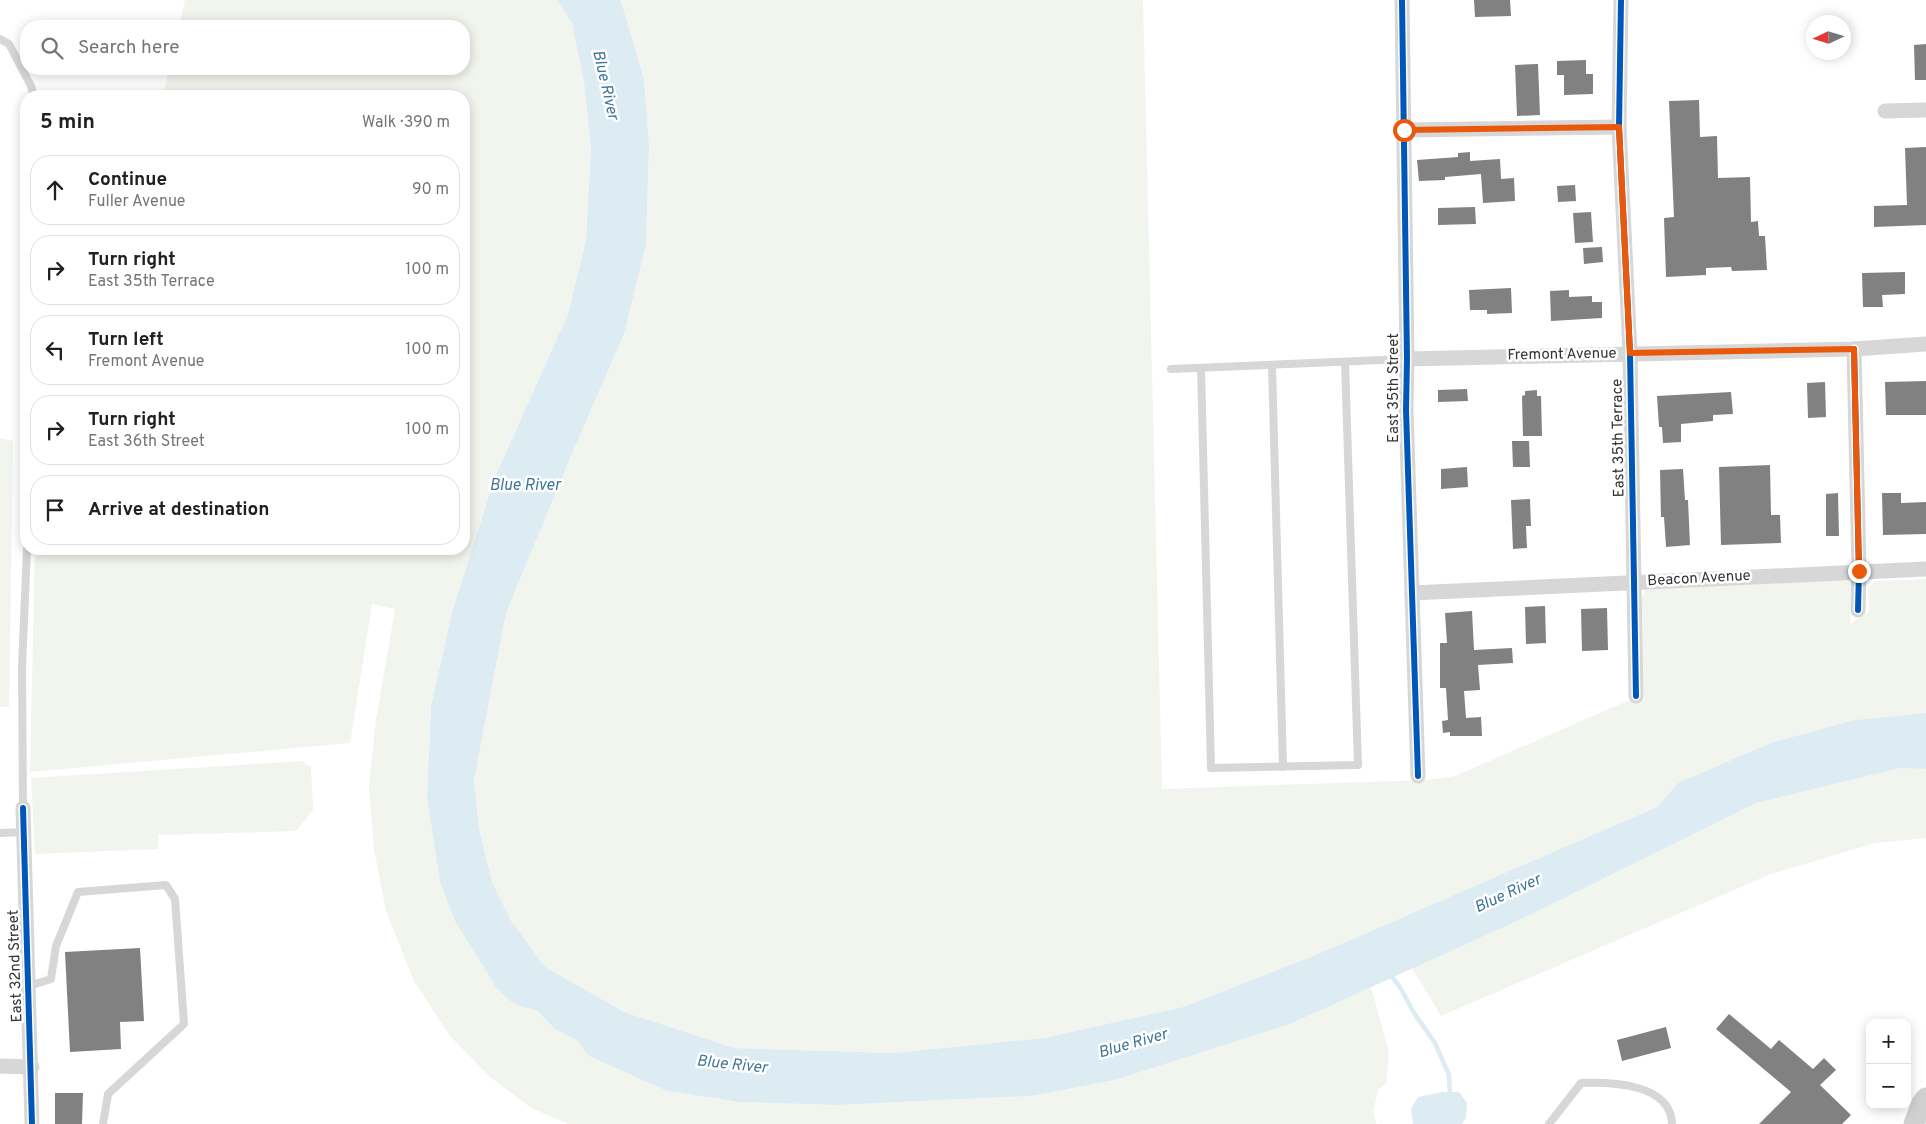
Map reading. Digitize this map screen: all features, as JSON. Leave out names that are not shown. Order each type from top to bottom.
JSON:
[{"type":"main road","points":[[1914,1124],[1922,1103],[1926,1098]]},
{"type":"main road","points":[[1914,1124],[1926,1116]]},
{"type":"street","name":"East 35th Street","points":[[1402,0],[1406,410],[1418,776]]},
{"type":"street","name":"East 35th Terrace","points":[[1621,0],[1619,127],[1630,353],[1636,696]]},
{"type":"street","points":[[1885,111],[1926,110]]},
{"type":"street","points":[[1404,130],[1619,127]]},
{"type":"street","name":"Fremont Avenue","points":[[1407,359],[1854,349],[1926,344]]},
{"type":"street","points":[[1854,349],[1859,571],[1858,610]]},
{"type":"street","name":"Beacon Avenue","points":[[1412,592],[1926,569]]},
{"type":"street","name":"East 32nd Street","points":[[23,808],[32,1067],[32,1124]]},
{"type":"street","points":[[0,1066],[32,1067]]},
{"type":"lane","points":[[0,40],[9,44],[20,65]]},
{"type":"lane","points":[[25,75],[32,90]]},
{"type":"lane","points":[[1171,369],[1407,359]]},
{"type":"lane","points":[[1201,368],[1211,768],[1358,765],[1345,362]]},
{"type":"lane","points":[[1272,365],[1283,767]]},
{"type":"lane","points":[[23,808],[22,667],[27,555]]},
{"type":"lane","points":[[0,833],[24,832]]},
{"type":"lane","points":[[29,986],[51,979],[56,946],[78,892],[166,885],[174,899],[184,1024],[108,1094],[103,1124]]},
{"type":"lane","points":[[1549,1124],[1581,1083],[1603,1082],[1626,1084],[1642,1089],[1660,1099],[1672,1116],[1672,1124]]},
{"type":"shaded area","points":[[185,0],[557,0],[572,24],[584,82],[591,147],[586,240],[568,314],[495,477],[452,612],[431,706],[427,798],[440,882],[522,1007],[536,1010],[555,1029],[578,1041],[587,1055],[667,1091],[740,1102],[836,1105],[1031,1096],[1115,1080],[1290,1024],[1371,987],[1389,1052],[1386,1084],[1378,1090],[1373,1112],[1377,1124],[568,1124],[531,1108],[490,1077],[450,1036],[414,981],[386,911],[374,849],[369,786],[376,720],[395,609],[372,604],[350,743],[30,772],[35,555],[470,555],[470,90],[164,90],[168,75],[470,75],[470,20],[180,20]]},
{"type":"shaded area","points":[[620,0],[1143,0],[1162,789],[1426,780],[1455,776],[1627,701],[1644,700],[1642,598],[1646,588],[1844,580],[1851,585],[1850,624],[1869,612],[1868,589],[1875,581],[1926,579],[1926,713],[1855,720],[1678,783],[1657,807],[1316,955],[1183,1007],[1044,1038],[894,1053],[734,1048],[624,1012],[544,967],[511,921],[492,882],[479,828],[474,780],[506,613],[624,334],[646,245],[649,145],[644,79]]},
{"type":"shaded area","points":[[0,438],[13,441],[9,707],[0,707]]},
{"type":"shaded area","points":[[302,761],[311,767],[313,810],[296,831],[158,835],[158,849],[35,854],[31,778]]},
{"type":"shaded area","points":[[1900,768],[1926,769],[1926,838],[1875,843],[1771,874],[1441,1016],[1412,968],[1534,913],[1756,803]]},
{"type":"water","name":"Blue River","points":[[557,0],[620,0],[622,5],[644,79],[649,145],[646,245],[624,334],[506,613],[474,780],[479,828],[492,882],[511,921],[545,967],[624,1012],[734,1048],[894,1053],[1044,1038],[1183,1007],[1316,955],[1657,807],[1678,783],[1771,743],[1855,720],[1926,713],[1926,769],[1900,768],[1756,803],[1534,913],[1290,1024],[1115,1080],[1031,1096],[836,1105],[740,1102],[667,1091],[587,1055],[578,1041],[555,1029],[536,1010],[522,1007],[509,1000],[496,987],[455,921],[440,882],[427,798],[431,706],[452,612],[495,477],[568,314],[586,240],[591,147],[584,82],[572,24]]},
{"type":"water","points":[[1443,1092],[1459,1092],[1467,1103],[1466,1117],[1462,1124],[1413,1124],[1411,1109],[1418,1097]]},
{"type":"building","points":[[1474,0],[1510,0],[1511,16],[1475,17]]},
{"type":"building","points":[[1926,44],[1926,80],[1915,80],[1914,45]]},
{"type":"building","points":[[1586,60],[1586,74],[1593,74],[1593,94],[1564,95],[1564,75],[1557,75],[1557,61]]},
{"type":"building","points":[[1538,64],[1540,115],[1517,116],[1515,65]]},
{"type":"building","points":[[1699,100],[1700,137],[1717,136],[1718,178],[1750,177],[1751,222],[1758,221],[1759,236],[1765,236],[1767,270],[1732,271],[1731,267],[1706,268],[1706,275],[1666,277],[1664,218],[1674,217],[1669,101]]},
{"type":"building","points":[[1926,147],[1926,225],[1874,227],[1874,206],[1907,205],[1905,148]]},
{"type":"building","points":[[1470,152],[1470,161],[1500,159],[1501,179],[1514,178],[1515,201],[1483,203],[1481,174],[1445,177],[1445,180],[1419,181],[1417,160],[1458,157],[1458,153]]},
{"type":"building","points":[[1575,185],[1576,201],[1558,202],[1557,186]]},
{"type":"building","points":[[1475,207],[1476,224],[1438,225],[1438,208]]},
{"type":"building","points":[[1591,212],[1593,242],[1575,243],[1573,213]]},
{"type":"building","points":[[1602,247],[1603,262],[1584,264],[1583,248]]},
{"type":"building","points":[[1905,272],[1905,294],[1882,295],[1883,307],[1863,307],[1862,273]]},
{"type":"building","points":[[1511,288],[1512,313],[1487,314],[1487,310],[1470,310],[1469,290]]},
{"type":"building","points":[[1569,290],[1569,297],[1592,296],[1592,302],[1602,302],[1602,318],[1551,321],[1550,291]]},
{"type":"building","points":[[1926,381],[1926,415],[1886,415],[1885,382]]},
{"type":"building","points":[[1825,382],[1826,417],[1808,418],[1807,383]]},
{"type":"building","points":[[1467,389],[1468,401],[1438,402],[1438,390]]},
{"type":"building","points":[[1537,390],[1537,396],[1541,396],[1542,436],[1523,436],[1522,396],[1525,395],[1525,391]]},
{"type":"building","points":[[1731,392],[1733,414],[1713,415],[1713,421],[1681,424],[1681,442],[1663,443],[1662,427],[1659,427],[1657,396]]},
{"type":"building","points":[[1512,441],[1529,441],[1530,467],[1513,467]]},
{"type":"building","points":[[1770,465],[1771,515],[1780,515],[1781,543],[1721,545],[1719,467]]},
{"type":"building","points":[[1467,467],[1468,487],[1441,489],[1441,469]]},
{"type":"building","points":[[1683,469],[1685,500],[1688,500],[1690,545],[1666,547],[1664,517],[1661,517],[1660,470]]},
{"type":"building","points":[[1838,493],[1839,536],[1826,536],[1826,494]]},
{"type":"building","points":[[1882,493],[1901,493],[1901,503],[1926,502],[1926,534],[1883,535]]},
{"type":"building","points":[[1530,499],[1531,526],[1526,526],[1527,548],[1513,549],[1511,500]]},
{"type":"building","points":[[1545,606],[1546,643],[1526,644],[1525,607]]},
{"type":"building","points":[[1607,608],[1608,650],[1582,651],[1581,609]]},
{"type":"building","points":[[1472,611],[1474,650],[1512,648],[1513,663],[1478,665],[1480,690],[1464,691],[1466,718],[1481,717],[1482,736],[1450,736],[1450,732],[1443,733],[1442,721],[1448,720],[1446,688],[1440,688],[1440,643],[1447,643],[1445,613]]},
{"type":"building","points":[[140,948],[144,1021],[120,1022],[121,1049],[70,1052],[65,952]]},
{"type":"building","points":[[1729,1014],[1771,1049],[1779,1040],[1813,1069],[1824,1058],[1836,1070],[1820,1085],[1851,1115],[1842,1124],[1759,1124],[1791,1092],[1716,1029]]},
{"type":"building","points":[[1666,1027],[1671,1048],[1622,1061],[1617,1040]]},
{"type":"building","points":[[55,1093],[83,1093],[82,1124],[55,1124]]},
{"type":"waterway","points":[[1389,973],[1400,987],[1414,1013],[1435,1043],[1449,1075],[1450,1096]]},
{"type":"cycle path","points":[[1402,0],[1406,410],[1418,776]]},
{"type":"cycle path","points":[[1621,0],[1619,127],[1630,353],[1636,696]]},
{"type":"cycle path","points":[[1854,349],[1859,571],[1858,610]]},
{"type":"cycle path","points":[[23,808],[32,1124]]},
{"type":"route","points":[[1404,130],[1619,127],[1630,353],[1854,349],[1859,571]]}]
